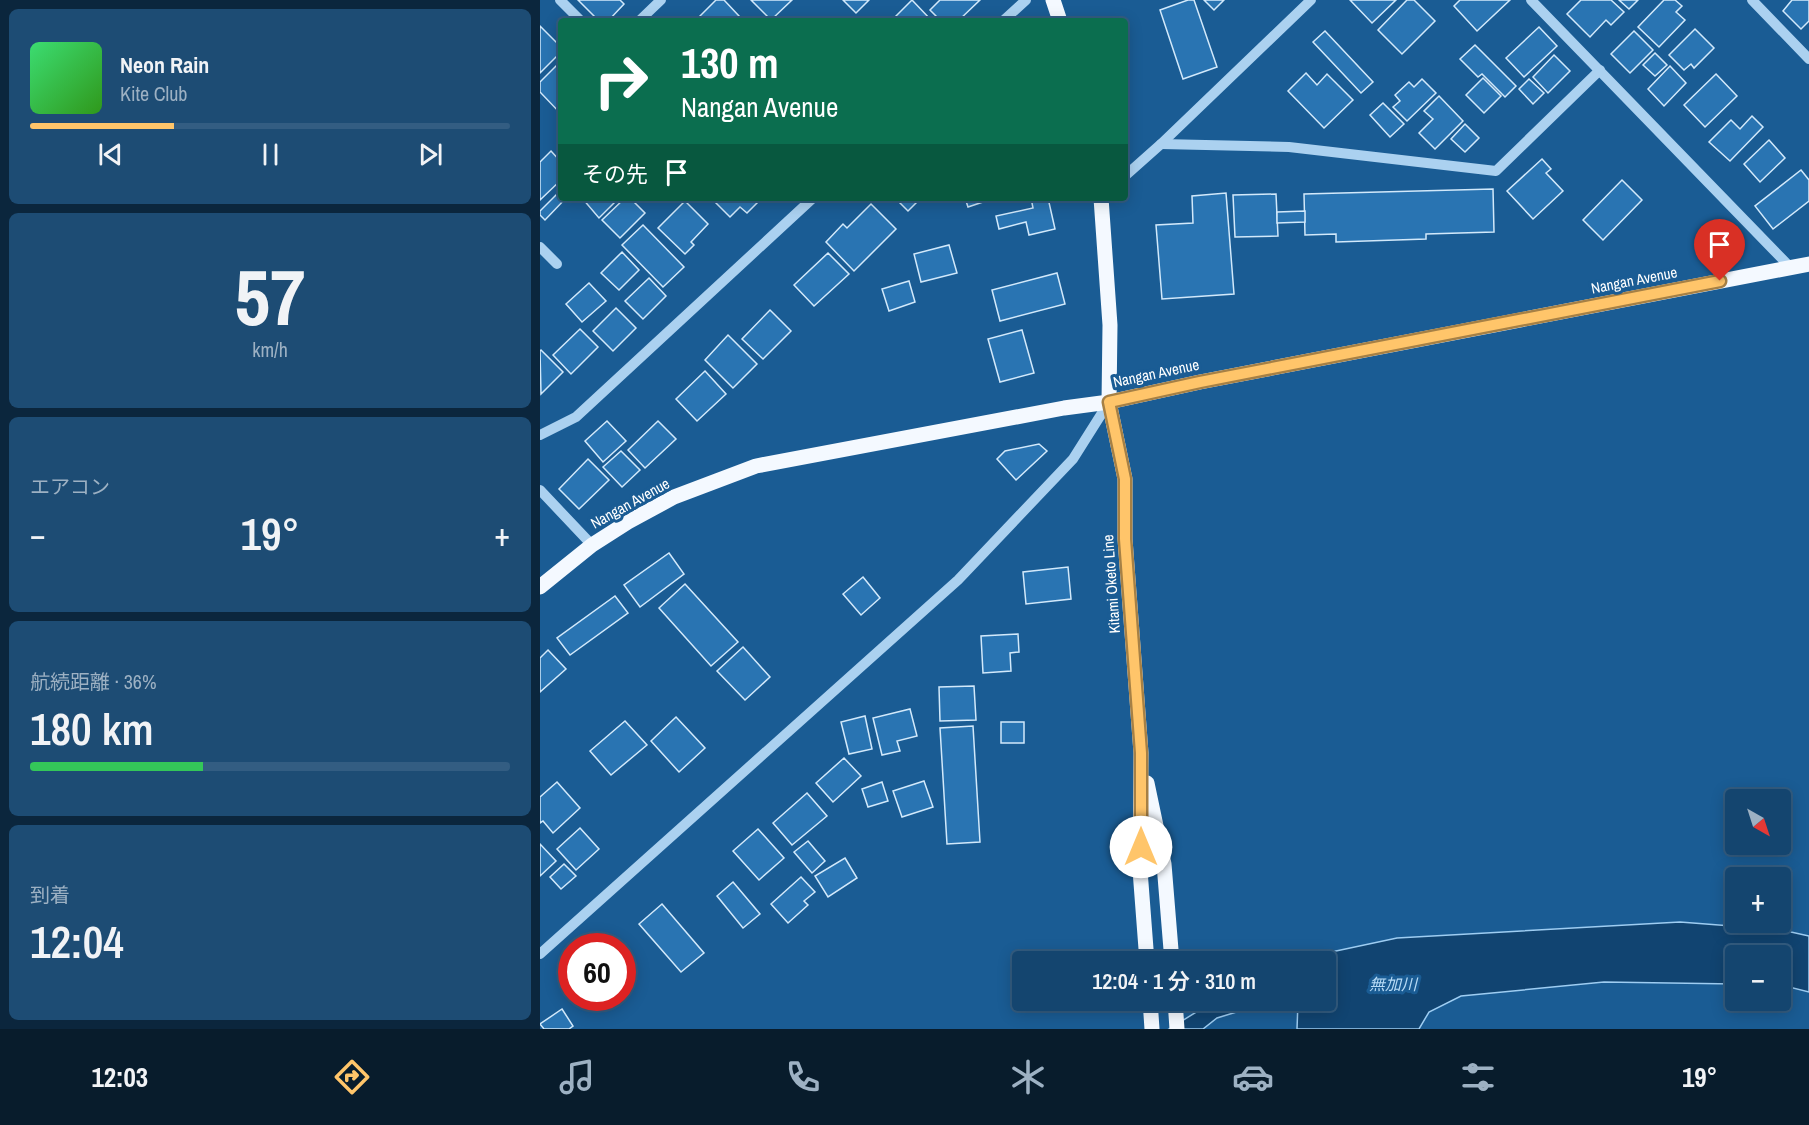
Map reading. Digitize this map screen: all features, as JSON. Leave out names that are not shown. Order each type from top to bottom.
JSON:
[{"type":"main road","points":[[1053,0],[1059,18]]},
{"type":"main road","name":"Kitami Oketo Line","points":[[1101,201],[1110,325],[1109,402],[1125,479],[1125,539],[1141,753],[1140,870],[1146,951]]},
{"type":"main road","name":"Nangan Avenue","points":[[540,587],[592,545],[674,496],[756,466],[1064,408],[1109,402],[1211,379],[1809,264]]},
{"type":"main road","name":"Kitami Oketo Line","points":[[1141,753],[1164,864],[1171,951]]},
{"type":"main road","points":[[1151,1011],[1152,1029]]},
{"type":"main road","points":[[1176,1011],[1177,1029]]},
{"type":"street","points":[[560,0],[578,18]]},
{"type":"street","points":[[642,18],[661,0]]},
{"type":"street","points":[[1007,18],[1026,0]]},
{"type":"street","points":[[1128,173],[1311,0]]},
{"type":"street","points":[[1531,0],[1791,268]]},
{"type":"street","points":[[1752,0],[1809,59]]},
{"type":"street","points":[[1161,144],[1289,147],[1496,171],[1600,70]]},
{"type":"street","points":[[540,435],[576,417],[810,201]]},
{"type":"street","points":[[540,247],[557,264]]},
{"type":"street","points":[[540,954],[958,580],[1073,459],[1109,402]]},
{"type":"street","points":[[540,490],[592,545]]},
{"type":"water","name":"無加川","points":[[1680,922],[1725,926],[1725,933],[1791,932],[1809,936],[1809,992],[1791,988],[1791,945],[1725,945],[1725,984],[1604,982],[1461,996],[1429,1012],[1419,1029],[1297,1029],[1298,1011],[1336,1011],[1336,951],[1397,938]]},
{"type":"water","name":"無加川","points":[[1198,1011],[1240,1011],[1217,1018],[1203,1029],[1169,1029]]},
{"type":"building","points":[[578,0],[620,0],[624,4],[611,18],[596,18]]},
{"type":"building","points":[[716,0],[724,0],[739,16],[737,18],[698,18]]},
{"type":"building","points":[[751,0],[792,0],[773,18],[769,18]]},
{"type":"building","points":[[843,0],[869,0],[856,13]]},
{"type":"building","points":[[912,0],[929,18],[894,18]]},
{"type":"building","points":[[940,0],[980,0],[961,18],[938,18],[930,10]]},
{"type":"building","points":[[1194,0],[1217,67],[1183,79],[1160,10]]},
{"type":"building","points":[[1204,0],[1224,0],[1214,10]]},
{"type":"building","points":[[1350,0],[1396,0],[1372,23]]},
{"type":"building","points":[[1407,0],[1414,0],[1435,21],[1402,54],[1378,30]]},
{"type":"building","points":[[1460,0],[1510,0],[1477,31],[1454,6]]},
{"type":"building","points":[[1581,0],[1611,0],[1624,12],[1611,25],[1606,20],[1590,37],[1567,14]]},
{"type":"building","points":[[1619,0],[1638,0],[1629,9]]},
{"type":"building","points":[[1664,0],[1675,0],[1682,6],[1676,12],[1685,20],[1659,47],[1638,27]]},
{"type":"building","points":[[1792,0],[1809,0],[1809,21],[1801,29],[1783,11]]},
{"type":"building","points":[[540,26],[558,44],[558,55],[540,73]]},
{"type":"building","points":[[1539,27],[1557,46],[1524,77],[1506,58]]},
{"type":"building","points":[[1695,29],[1714,48],[1694,68],[1691,64],[1684,70],[1669,55]]},
{"type":"building","points":[[1325,31],[1373,82],[1361,93],[1313,42]]},
{"type":"building","points":[[1634,31],[1653,50],[1630,73],[1611,54]]},
{"type":"building","points":[[1475,45],[1516,86],[1505,97],[1482,74],[1478,77],[1460,59]]},
{"type":"building","points":[[1655,53],[1667,65],[1655,76],[1643,65]]},
{"type":"building","points":[[1554,55],[1570,71],[1548,93],[1533,77]]},
{"type":"building","points":[[558,64],[558,111],[540,92],[540,82]]},
{"type":"building","points":[[1670,66],[1686,83],[1664,106],[1648,89]]},
{"type":"building","points":[[1306,73],[1317,85],[1327,74],[1353,100],[1324,128],[1288,91]]},
{"type":"building","points":[[1716,74],[1737,96],[1705,127],[1684,105]]},
{"type":"building","points":[[1483,78],[1501,96],[1484,113],[1466,95]]},
{"type":"building","points":[[1422,79],[1436,93],[1407,121],[1393,107],[1400,101],[1395,95],[1409,82],[1414,87]]},
{"type":"building","points":[[1529,79],[1544,93],[1533,104],[1519,89]]},
{"type":"building","points":[[1439,96],[1463,121],[1435,149],[1419,133],[1433,119],[1424,111]]},
{"type":"building","points":[[1383,103],[1404,124],[1390,137],[1370,115]]},
{"type":"building","points":[[1752,116],[1763,127],[1730,161],[1709,142],[1731,120],[1740,129]]},
{"type":"building","points":[[1465,124],[1479,138],[1465,152],[1451,139]]},
{"type":"building","points":[[1769,140],[1785,158],[1760,182],[1744,164]]},
{"type":"building","points":[[551,151],[558,159],[558,183],[540,200],[540,162]]},
{"type":"building","points":[[1542,159],[1551,169],[1546,173],[1563,191],[1533,219],[1507,191]]},
{"type":"building","points":[[1801,170],[1809,180],[1809,201],[1773,229],[1755,206]]},
{"type":"building","points":[[1622,180],[1642,200],[1603,240],[1583,220]]},
{"type":"building","points":[[1493,189],[1494,232],[1426,234],[1426,239],[1336,242],[1336,234],[1305,235],[1304,194]]},
{"type":"building","points":[[558,193],[558,201],[563,201],[545,220],[540,215],[540,211]]},
{"type":"building","points":[[1226,193],[1234,294],[1162,299],[1156,225],[1193,223],[1192,196]]},
{"type":"building","points":[[1276,194],[1278,236],[1235,237],[1233,195]]},
{"type":"building","points":[[585,201],[616,201],[599,218]]},
{"type":"building","points":[[622,201],[633,201],[645,213],[620,238],[602,220]]},
{"type":"building","points":[[685,201],[708,224],[691,242],[694,245],[685,254],[658,228]]},
{"type":"building","points":[[714,201],[759,201],[747,213],[740,207],[730,217]]},
{"type":"building","points":[[898,201],[918,201],[908,211]]},
{"type":"building","points":[[966,201],[986,201],[968,207]]},
{"type":"building","points":[[1032,201],[1049,201],[1055,229],[1029,235],[1026,222],[999,229],[996,216],[1033,208]]},
{"type":"building","points":[[871,204],[896,229],[854,271],[826,242],[843,224],[847,228]]},
{"type":"building","points":[[1305,211],[1305,222],[1277,223],[1277,212]]},
{"type":"building","points":[[643,225],[684,267],[663,287],[622,245]]},
{"type":"building","points":[[949,245],[957,273],[921,282],[914,254]]},
{"type":"building","points":[[622,252],[639,270],[619,290],[601,273]]},
{"type":"building","points":[[828,253],[849,274],[814,306],[794,285]]},
{"type":"building","points":[[1057,273],[1065,304],[1000,321],[992,290]]},
{"type":"building","points":[[649,278],[666,296],[643,319],[625,301]]},
{"type":"building","points":[[909,281],[915,302],[889,311],[882,289]]},
{"type":"building","points":[[589,283],[606,301],[582,322],[566,304]]},
{"type":"building","points":[[616,308],[636,328],[613,351],[593,331]]},
{"type":"building","points":[[770,310],[791,331],[763,359],[742,339]]},
{"type":"building","points":[[580,329],[598,347],[571,374],[553,355]]},
{"type":"building","points":[[1022,330],[1034,373],[1000,382],[988,339]]},
{"type":"building","points":[[728,335],[757,364],[733,388],[705,360]]},
{"type":"building","points":[[540,351],[563,372],[541,394]]},
{"type":"building","points":[[705,371],[726,394],[697,421],[676,399]]},
{"type":"building","points":[[607,421],[626,441],[603,462],[585,441]]},
{"type":"building","points":[[658,421],[676,439],[645,468],[628,450]]},
{"type":"building","points":[[1039,444],[1047,451],[1016,480],[997,459],[1005,451]]},
{"type":"building","points":[[621,451],[640,470],[622,487],[603,467]]},
{"type":"building","points":[[588,459],[609,480],[579,509],[559,489]]},
{"type":"building","points":[[669,553],[684,574],[640,607],[624,585]]},
{"type":"building","points":[[1068,567],[1071,599],[1026,604],[1023,572]]},
{"type":"building","points":[[863,577],[880,598],[861,615],[843,594]]},
{"type":"building","points":[[685,584],[738,642],[711,666],[659,608]]},
{"type":"building","points":[[615,596],[628,613],[570,655],[557,638]]},
{"type":"building","points":[[1018,634],[1019,652],[1010,653],[1011,671],[983,673],[981,636]]},
{"type":"building","points":[[743,647],[770,677],[745,700],[717,671]]},
{"type":"building","points":[[548,650],[566,669],[540,692],[540,658]]},
{"type":"building","points":[[974,686],[976,720],[940,721],[939,687]]},
{"type":"building","points":[[910,709],[917,736],[897,741],[900,751],[882,755],[873,718]]},
{"type":"building","points":[[865,716],[872,749],[849,754],[841,722]]},
{"type":"building","points":[[676,717],[705,748],[679,772],[651,741]]},
{"type":"building","points":[[625,721],[647,745],[611,775],[590,751]]},
{"type":"building","points":[[1001,722],[1024,722],[1024,743],[1001,743]]},
{"type":"building","points":[[973,726],[980,842],[947,844],[940,728]]},
{"type":"building","points":[[844,758],[861,776],[833,802],[816,783]]},
{"type":"building","points":[[924,781],[933,807],[902,817],[893,791]]},
{"type":"building","points":[[557,782],[580,808],[553,833],[543,821],[540,823],[540,797]]},
{"type":"building","points":[[882,782],[888,801],[868,807],[862,789]]},
{"type":"building","points":[[807,793],[827,816],[792,845],[773,823]]},
{"type":"building","points":[[580,828],[599,849],[576,870],[557,849]]},
{"type":"building","points":[[758,829],[784,858],[759,880],[733,851]]},
{"type":"building","points":[[808,841],[825,861],[812,873],[794,852]]},
{"type":"building","points":[[540,844],[556,861],[540,876]]},
{"type":"building","points":[[845,858],[857,878],[828,897],[815,876]]},
{"type":"building","points":[[564,864],[576,876],[561,889],[550,877]]},
{"type":"building","points":[[801,877],[815,892],[804,901],[808,905],[788,923],[771,904]]},
{"type":"building","points":[[733,882],[760,914],[743,928],[717,896]]},
{"type":"building","points":[[662,904],[704,953],[681,972],[639,924]]},
{"type":"building","points":[[559,1011],[563,1011],[573,1026],[569,1029],[544,1029],[540,1024]]},
{"type":"route","points":[[1141,847],[1141,753],[1125,539],[1125,479],[1109,402],[1200,382],[1720,281]]}]
